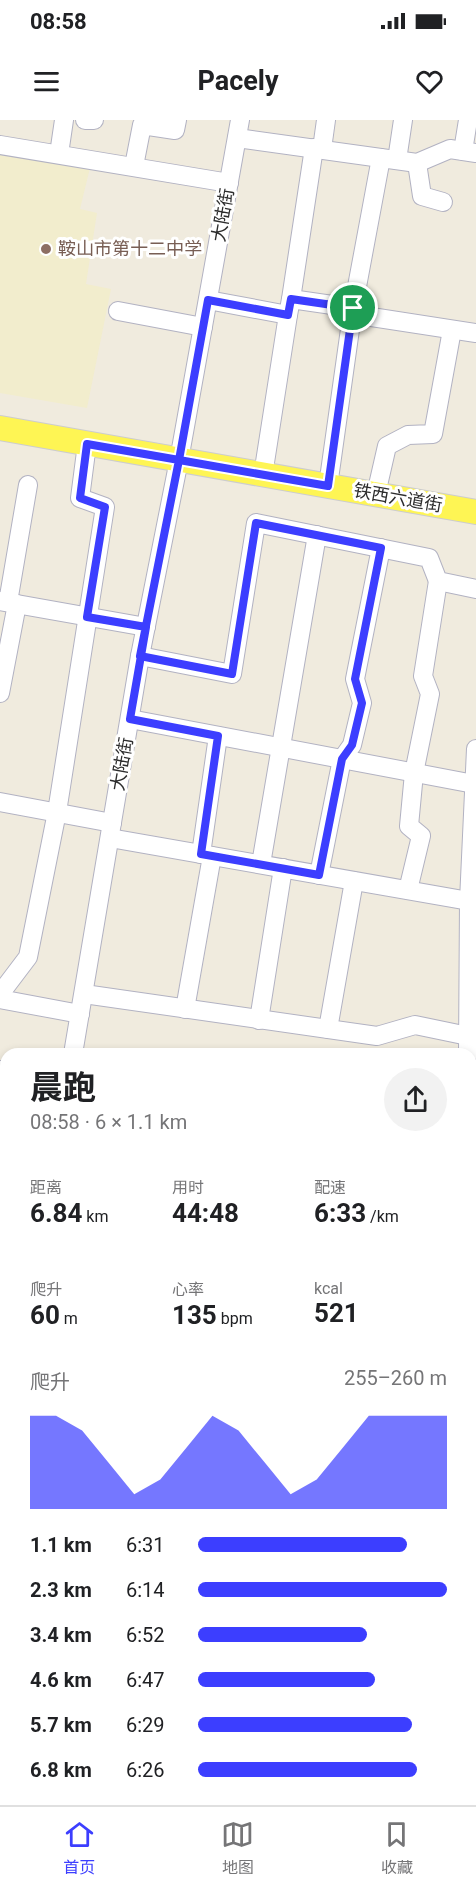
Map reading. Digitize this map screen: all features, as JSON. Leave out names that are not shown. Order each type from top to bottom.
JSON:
[{"type":"main road","name":"铁西六道街","points":[[0,428],[476,512]]},
{"type":"street","points":[[59,154],[64,120]]},
{"type":"street","points":[[86,120],[94,120]]},
{"type":"street","points":[[134,166],[142,125],[175,130],[177,120]]},
{"type":"street","points":[[263,475],[289,307],[318,149],[326,120]]},
{"type":"street","points":[[328,486],[353,311],[389,159],[403,120]]},
{"type":"street","points":[[239,129],[318,149],[417,163],[450,149],[470,152],[468,120]]},
{"type":"street","name":"大陆街","points":[[75,1048],[140,656],[179,460],[239,129]]},
{"type":"street","points":[[0,145],[229,183]]},
{"type":"street","points":[[417,163],[422,196],[443,202]]},
{"type":"street","points":[[208,300],[353,311],[476,333]]},
{"type":"street","points":[[118,311],[203,327]]},
{"type":"street","points":[[376,495],[387,446],[408,435],[433,434],[452,330]]},
{"type":"street","points":[[80,1014],[0,996],[28,957],[57,812],[105,507],[80,498],[87,444]]},
{"type":"street","points":[[0,693],[8,602],[28,485]]},
{"type":"street","points":[[140,656],[232,674],[256,523],[429,558],[438,581],[423,676],[430,694],[414,773],[409,826],[421,836],[408,890]]},
{"type":"street","points":[[261,864],[317,535]]},
{"type":"street","points":[[319,875],[342,759],[352,745],[362,703],[355,679],[381,548]]},
{"type":"street","points":[[438,581],[476,589]]},
{"type":"street","points":[[8,602],[146,627]]},
{"type":"street","points":[[130,719],[474,784]]},
{"type":"street","points":[[185,1009],[206,855],[218,736]]},
{"type":"street","points":[[468,1048],[472,938],[469,901],[475,816],[476,749]]},
{"type":"street","points":[[0,802],[57,812],[111,830],[206,855],[469,901]]},
{"type":"street","points":[[259,1020],[283,868]]},
{"type":"street","points":[[328,1029],[354,881]]},
{"type":"street","points":[[84,994],[328,1029],[375,1045],[415,1025],[468,1036]]},
{"type":"shaded area","name":"鞍山市第十二中学","points":[[0,154],[90,168],[80,209],[97,213],[86,284],[111,289],[87,408],[0,393]]},
{"type":"place","name":"鞍山市第十二中学","points":[[46,249]]},
{"type":"route","points":[[353,308],[291,299],[288,315],[208,300],[179,460],[87,444],[80,498],[105,507],[87,617],[146,627],[140,656],[130,719],[218,736],[201,854],[319,875],[342,759],[352,745],[362,703],[355,679],[381,548],[256,523],[232,674],[140,656],[146,627],[179,460],[328,486],[353,308]]}]
